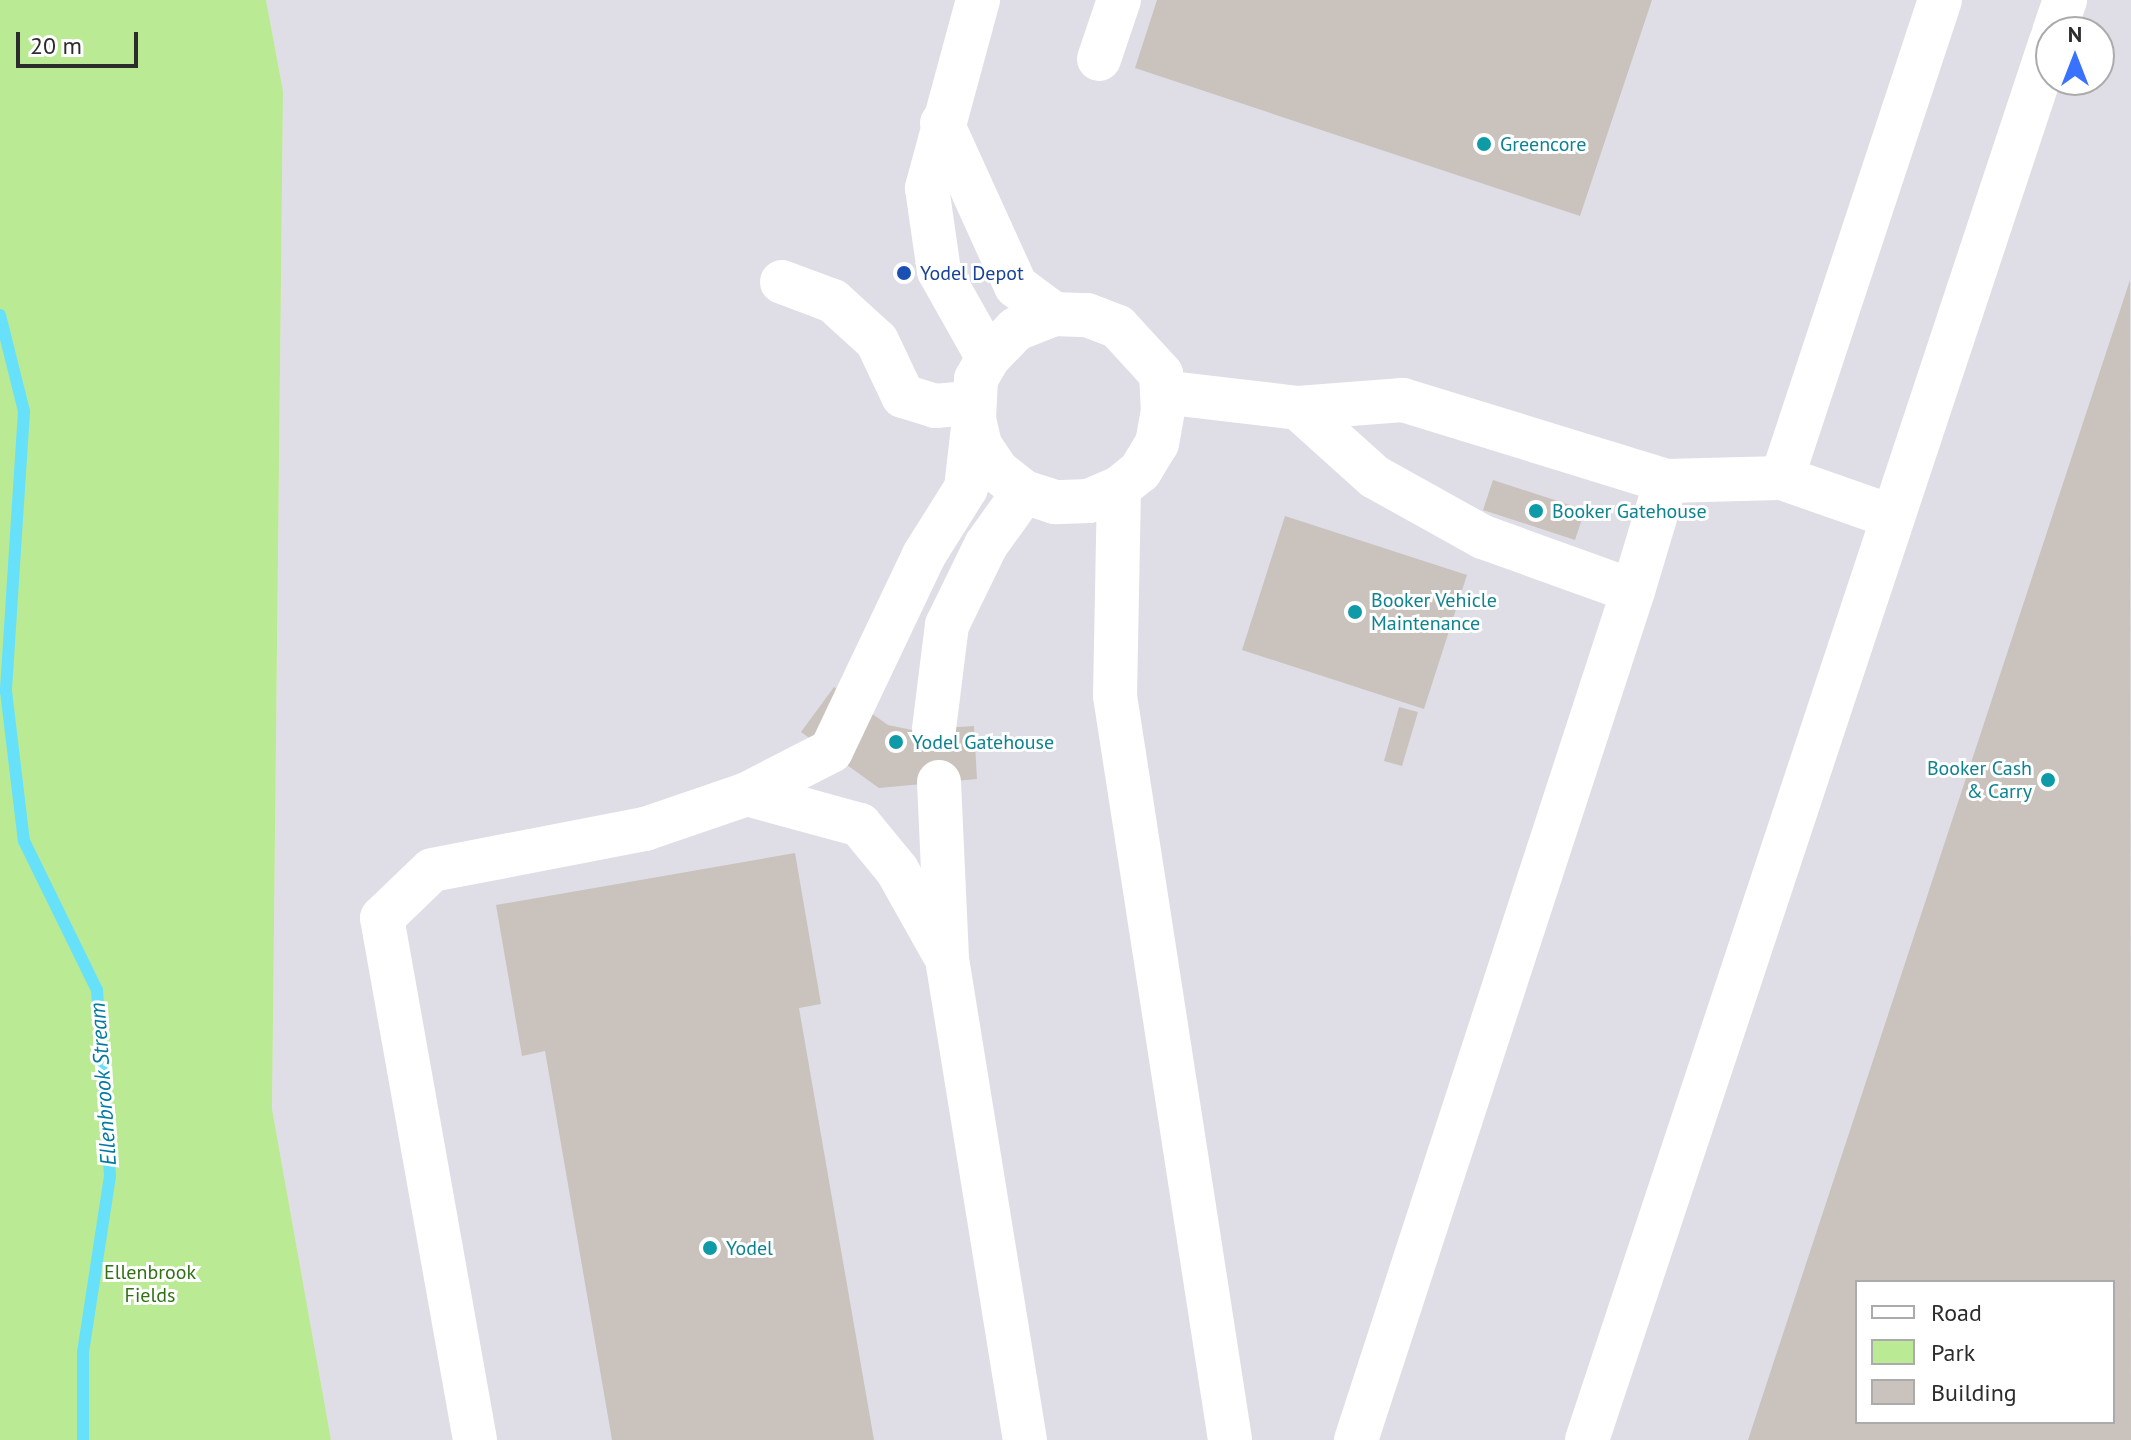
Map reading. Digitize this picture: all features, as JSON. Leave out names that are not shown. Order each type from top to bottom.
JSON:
[{"type":"street","points":[[978,0],[942,123],[927,188],[939,271],[988,358]]},
{"type":"street","points":[[1099,59],[1119,0]]},
{"type":"street","points":[[1782,478],[1940,0]]},
{"type":"street","points":[[1587,1440],[1890,516],[2035,88]]},
{"type":"street","points":[[942,123],[1016,286],[1054,314]]},
{"type":"street","points":[[782,282],[833,301],[877,341],[903,396],[935,406],[973,411]]},
{"type":"street","points":[[475,1440],[382,918],[432,870],[645,829],[747,794],[831,751],[924,555],[966,488],[973,411],[976,379],[988,358],[1016,329],[1054,314],[1087,315],[1118,327],[1161,374],[1157,443],[1140,471],[1119,488],[1089,501],[1055,502],[1024,492],[998,472],[980,445],[973,411]]},
{"type":"street","points":[[1162,392],[1298,408],[1403,400],[1666,481],[1782,478],[1890,516]]},
{"type":"street","points":[[1298,408],[1375,477],[1483,537],[1633,591]]},
{"type":"street","points":[[1356,1440],[1633,591],[1666,481]]},
{"type":"street","points":[[1119,488],[1115,696],[1230,1440]]},
{"type":"street","points":[[934,729],[947,625],[986,545],[1024,492]]},
{"type":"street","points":[[939,782],[947,959],[1025,1440]]},
{"type":"street","points":[[747,794],[860,825],[897,870],[947,959]]},
{"type":"shaded area","points":[[266,0],[2131,0],[2131,1440],[331,1440],[272,1109],[283,91]]},
{"type":"green space","name":"Ellenbrook Fields","points":[[0,0],[266,0],[283,91],[272,1109],[331,1440],[0,1440]]},
{"type":"building","name":"Greencore","points":[[1157,0],[1652,0],[1580,216],[1135,68]]},
{"type":"building","name":"Booker Cash & Carry","points":[[2130,280],[2131,1440],[1748,1440]]},
{"type":"building","name":"Booker Gatehouse","points":[[1493,480],[1585,510],[1575,540],[1483,510]]},
{"type":"building","name":"Booker Vehicle Maintenance","points":[[1285,516],[1467,575],[1424,709],[1242,650]]},
{"type":"building","name":"Yodel Gatehouse","points":[[834,687],[888,725],[912,730],[974,726],[977,779],[879,788],[801,732]]},
{"type":"building","points":[[1399,707],[1418,712],[1402,766],[1384,761]]},
{"type":"building","name":"Yodel","points":[[795,853],[821,1004],[799,1008],[874,1440],[612,1440],[545,1051],[522,1056],[496,905]]},
{"type":"waterway","name":"Ellenbrook Stream","points":[[0,315],[24,411],[6,691],[24,841],[97,990],[110,1176],[83,1352],[83,1440]]},
{"type":"place","name":"Greencore","points":[[1484,144]]},
{"type":"place","name":"Yodel Depot","points":[[904,273]]},
{"type":"place","name":"Booker Gatehouse","points":[[1536,511]]},
{"type":"place","name":"Booker Vehicle Maintenance","points":[[1355,612]]},
{"type":"place","name":"Yodel Gatehouse","points":[[896,742]]},
{"type":"place","name":"Booker Cash & Carry","points":[[2048,780]]},
{"type":"place","name":"Yodel","points":[[710,1248]]}]
